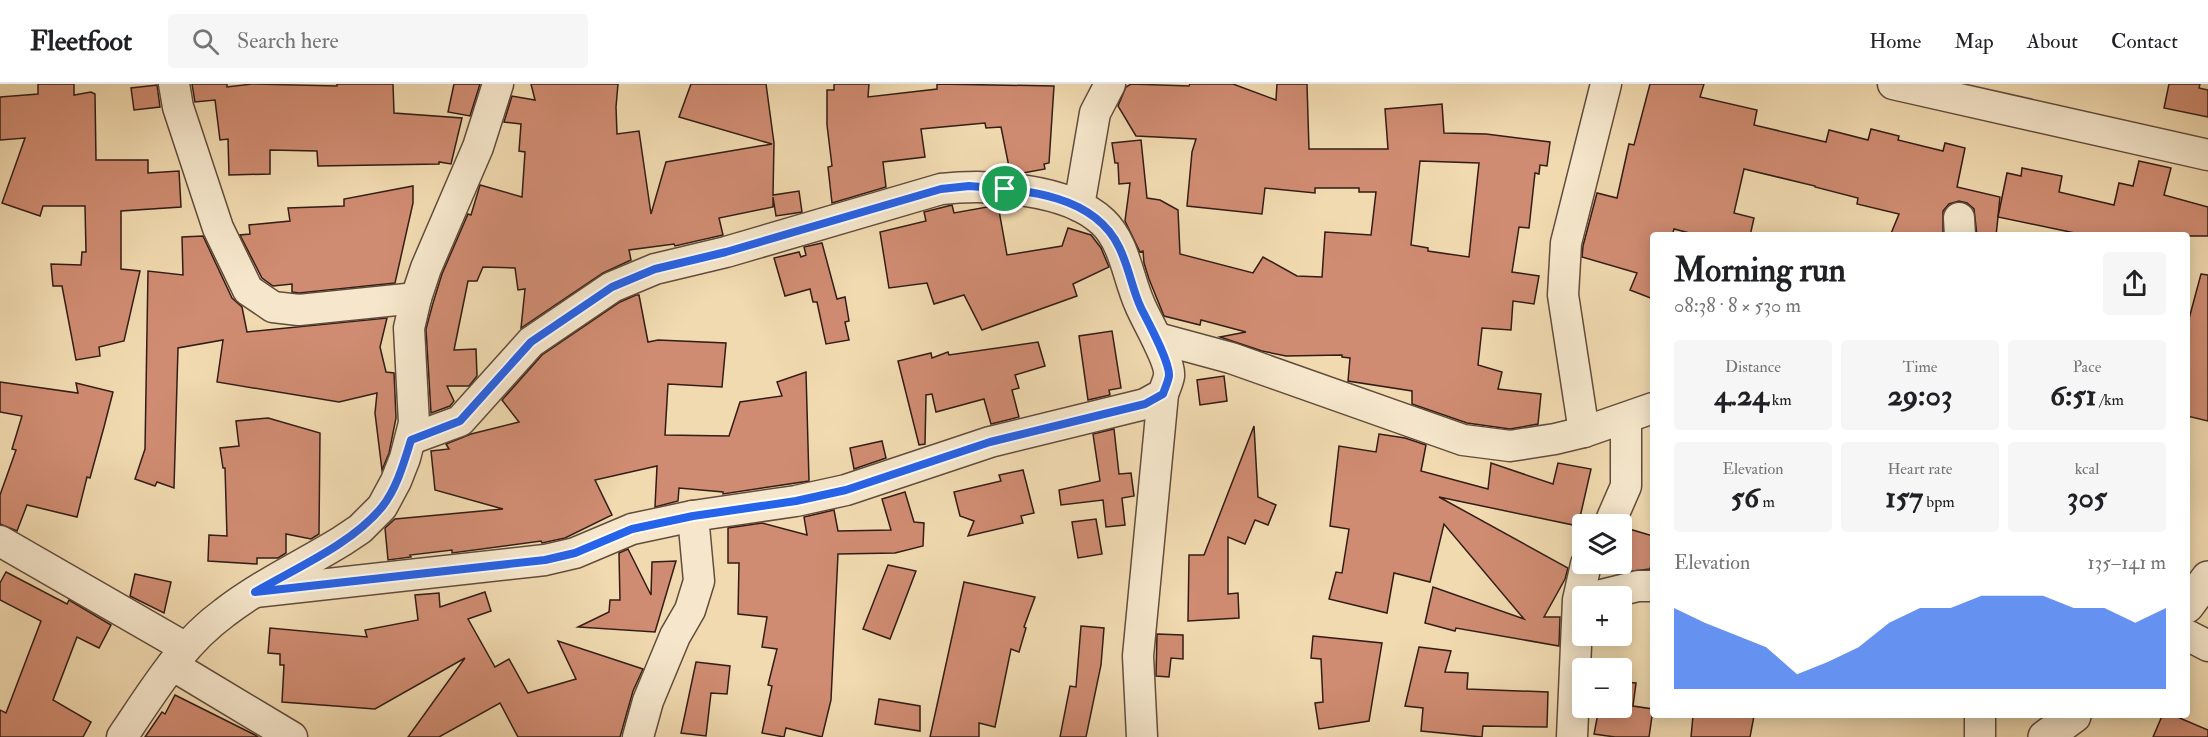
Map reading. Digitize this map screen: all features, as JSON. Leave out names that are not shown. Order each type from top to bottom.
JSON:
[{"type":"street","points":[[174,84],[178,107],[218,228],[248,290],[273,307],[299,310],[416,298]]},
{"type":"street","points":[[122,737],[179,656],[223,613],[360,529],[382,507],[396,481],[411,440],[414,423],[409,328],[416,298],[426,268],[478,147],[498,84]]},
{"type":"street","points":[[1078,206],[1095,113],[1110,84]]},
{"type":"street","points":[[1584,432],[1563,295],[1566,243],[1606,84]]},
{"type":"street","points":[[1893,84],[2208,155]]},
{"type":"street","points":[[411,440],[460,421],[531,342],[612,287],[655,269],[726,252],[941,189],[969,186],[1005,189],[1048,196],[1078,206],[1104,223],[1119,247],[1140,305],[1157,338],[1169,374],[1163,394],[1138,656],[1142,737]]},
{"type":"street","points":[[1157,338],[1231,358],[1462,440],[1510,446],[1584,432],[1639,413],[1626,486],[1614,514]]},
{"type":"street","points":[[255,592],[545,560],[575,553],[632,529],[693,516],[796,501],[846,490],[990,442],[1145,404],[1163,394]]},
{"type":"street","points":[[638,737],[648,701],[675,636],[690,610],[699,581],[693,516]]},
{"type":"street","points":[[0,541],[179,656],[292,737]]},
{"type":"street","points":[[2190,602],[2208,578]]},
{"type":"street","points":[[1632,587],[1650,586]]},
{"type":"street","points":[[2190,637],[2208,646]]},
{"type":"street","points":[[1572,737],[1580,646]]},
{"type":"street","points":[[1980,718],[1980,737]]},
{"type":"street","points":[[2045,737],[2071,718]]},
{"type":"building","points":[[38,84],[74,84],[74,95],[91,92],[95,94],[96,160],[148,160],[148,173],[179,171],[181,207],[121,211],[121,269],[140,271],[124,341],[99,347],[100,356],[76,360],[62,286],[53,286],[51,264],[81,265],[82,252],[86,252],[85,206],[43,206],[40,216],[2,203],[25,138],[0,140],[0,97],[38,94]]},
{"type":"building","points":[[192,84],[227,84],[227,87],[252,84],[337,86],[337,84],[393,84],[394,113],[462,118],[451,164],[439,162],[439,164],[318,166],[317,151],[270,150],[270,174],[229,175],[228,139],[220,140],[215,100],[195,102]]},
{"type":"building","points":[[454,84],[480,84],[470,116],[448,112]]},
{"type":"building","points":[[531,84],[618,84],[617,134],[639,131],[651,214],[666,162],[772,144],[679,117],[691,84],[766,84],[774,143],[773,195],[799,191],[802,212],[776,216],[773,197],[773,207],[719,218],[723,235],[675,246],[674,244],[629,250],[631,260],[603,273],[521,328],[525,289],[518,290],[515,268],[483,267],[477,281],[468,281],[454,350],[476,349],[477,376],[469,386],[447,386],[454,401],[450,406],[431,413],[426,329],[433,303],[442,274],[468,214],[471,215],[480,185],[522,197],[525,152],[519,151],[521,124],[504,122],[512,96],[535,100]]},
{"type":"building","points":[[834,84],[869,84],[868,97],[937,89],[937,84],[1054,86],[1049,163],[1044,164],[1045,169],[1023,173],[1010,172],[1001,127],[986,128],[985,123],[921,129],[925,157],[883,162],[886,187],[832,203],[828,167],[832,166],[827,125],[827,90],[834,90]]},
{"type":"building","points":[[1131,84],[1189,86],[1190,84],[1233,84],[1276,100],[1277,84],[1307,84],[1309,149],[1388,149],[1385,109],[1442,104],[1444,133],[1486,134],[1550,142],[1547,166],[1540,165],[1539,174],[1535,173],[1529,228],[1519,227],[1512,272],[1539,276],[1534,304],[1513,301],[1511,330],[1482,328],[1478,365],[1502,372],[1498,389],[1541,394],[1538,424],[1510,429],[1467,423],[1412,404],[1412,391],[1348,381],[1350,358],[1342,357],[1342,355],[1286,356],[1262,351],[1220,337],[1246,332],[1201,320],[1200,325],[1164,316],[1149,279],[1143,251],[1140,252],[1125,221],[1130,183],[1119,184],[1118,163],[1115,163],[1112,143],[1141,140],[1147,198],[1160,200],[1178,210],[1180,254],[1253,273],[1263,257],[1297,276],[1322,277],[1325,232],[1371,235],[1376,192],[1359,192],[1359,188],[1315,188],[1315,193],[1265,188],[1262,214],[1187,206],[1192,152],[1196,139],[1136,136],[1118,106],[1126,87]],"holes":[[[1420,161],[1479,163],[1469,257],[1428,251],[1428,248],[1411,245]]]},
{"type":"building","points":[[1650,84],[1704,84],[1700,97],[1757,110],[1754,125],[1826,142],[1829,130],[1868,140],[1871,129],[1899,136],[1898,140],[1943,151],[1945,143],[1965,148],[1957,187],[2000,197],[1996,232],[1977,232],[1974,209],[1967,203],[1959,201],[1949,204],[1943,211],[1943,232],[1892,232],[1899,214],[1857,204],[1858,198],[1744,169],[1734,213],[1754,218],[1751,232],[1686,232],[1674,229],[1673,232],[1650,232],[1650,298],[1630,290],[1637,273],[1582,257],[1597,193],[1617,198],[1629,144],[1634,145]]},
{"type":"building","points":[[2169,84],[2200,84],[2199,88],[2208,90],[2208,117],[2164,108]]},
{"type":"building","points":[[157,85],[160,107],[134,110],[131,88]]},
{"type":"building","points":[[2139,161],[2171,168],[2164,195],[2208,207],[2208,236],[2190,236],[2190,232],[2070,232],[1998,217],[2007,173],[2021,176],[2022,168],[2062,176],[2059,192],[2114,205],[2119,183],[2133,186]]},
{"type":"building","points":[[413,186],[413,203],[395,283],[292,292],[292,284],[273,286],[262,278],[240,235],[250,234],[249,225],[290,221],[288,208],[344,206],[344,199]]},
{"type":"building","points":[[952,205],[954,213],[998,205],[1007,255],[1062,246],[1068,228],[1091,235],[1101,248],[1109,267],[1073,284],[1077,296],[982,330],[964,295],[934,304],[927,283],[889,288],[880,232],[926,221],[924,212]]},
{"type":"building","points":[[203,236],[232,298],[242,307],[247,332],[387,318],[380,347],[386,372],[394,373],[396,418],[389,453],[382,470],[375,413],[377,393],[339,402],[217,382],[223,340],[178,348],[174,488],[157,482],[155,486],[135,479],[145,449],[148,271],[183,275],[182,237]]},
{"type":"building","points":[[822,243],[837,299],[845,297],[849,321],[845,322],[849,340],[826,344],[817,302],[813,302],[810,289],[785,296],[774,258],[799,252],[801,257],[806,255],[804,247]]},
{"type":"building","points":[[2201,274],[2208,275],[2208,421],[2190,417],[2190,315]]},
{"type":"building","points":[[639,295],[648,342],[658,340],[726,343],[722,387],[668,384],[665,435],[729,436],[740,402],[782,396],[777,382],[806,372],[809,481],[723,494],[723,492],[679,488],[678,501],[655,507],[657,466],[595,480],[612,515],[565,538],[542,543],[541,541],[452,553],[452,550],[410,555],[411,557],[388,560],[385,528],[395,519],[503,509],[435,490],[431,451],[449,449],[446,444],[471,434],[519,422],[502,400],[542,355],[620,302]]},
{"type":"building","points":[[1112,331],[1121,388],[1109,390],[1110,395],[1088,400],[1079,336]]},
{"type":"building","points":[[1038,342],[1045,366],[1015,375],[1019,388],[1012,390],[1019,417],[991,424],[984,399],[936,412],[932,394],[926,395],[925,444],[919,445],[898,361],[931,353],[932,358],[948,352],[949,355]]},
{"type":"building","points":[[1224,376],[1227,401],[1200,405],[1197,380]]},
{"type":"building","points":[[0,382],[78,393],[76,383],[113,392],[77,517],[27,505],[17,531],[0,524],[0,495],[16,450],[12,449],[22,416],[0,412]]},
{"type":"building","points":[[268,418],[320,433],[319,534],[311,539],[286,534],[286,553],[278,558],[257,558],[257,564],[208,561],[209,535],[227,536],[225,468],[223,468],[220,448],[239,446],[236,421]]},
{"type":"building","points":[[1254,426],[1258,497],[1276,505],[1268,525],[1255,520],[1245,544],[1228,537],[1228,594],[1238,593],[1239,618],[1188,621],[1189,555],[1204,555]]},
{"type":"building","points":[[1114,429],[1119,474],[1131,473],[1134,496],[1122,498],[1125,525],[1106,527],[1103,500],[1061,505],[1059,490],[1100,481],[1093,434]]},
{"type":"building","points":[[1379,434],[1405,438],[1426,445],[1421,471],[1488,489],[1491,463],[1553,484],[1558,463],[1591,469],[1581,514],[1572,514],[1572,525],[1439,497],[1568,568],[1565,579],[1544,617],[1560,617],[1559,646],[1456,628],[1455,631],[1425,623],[1433,587],[1524,619],[1444,524],[1430,582],[1394,573],[1387,613],[1329,599],[1336,572],[1342,573],[1349,529],[1330,526],[1339,446],[1376,452]]},
{"type":"building","points":[[882,441],[886,458],[854,469],[850,448]]},
{"type":"building","points":[[1023,470],[1034,513],[1021,516],[1023,523],[968,536],[974,521],[960,516],[954,492],[1001,481],[999,475]]},
{"type":"building","points":[[905,492],[914,522],[924,523],[923,546],[895,553],[838,554],[831,700],[822,737],[786,728],[784,737],[762,733],[772,686],[768,685],[777,649],[762,647],[767,617],[738,614],[739,563],[728,563],[728,528],[762,523],[807,535],[804,517],[834,510],[838,531],[891,530],[882,499]]},
{"type":"building","points":[[1096,519],[1102,554],[1078,558],[1072,522]]},
{"type":"building","points":[[1632,530],[1650,535],[1650,569],[1632,571]]},
{"type":"building","points":[[628,549],[651,595],[652,562],[676,561],[655,632],[578,627],[609,612],[610,600],[620,600],[619,553]]},
{"type":"building","points":[[888,565],[916,571],[890,639],[863,629]]},
{"type":"building","points":[[6,572],[67,604],[69,600],[111,625],[99,648],[77,637],[53,700],[91,722],[83,737],[0,737],[0,710],[6,713],[41,621],[0,600],[0,583]]},
{"type":"building","points":[[135,574],[171,582],[164,613],[130,596]]},
{"type":"building","points":[[964,582],[1035,597],[1024,627],[1026,628],[1019,652],[1011,649],[995,727],[979,723],[979,737],[930,737]]},
{"type":"building","points":[[485,592],[491,611],[468,619],[495,667],[509,659],[528,693],[576,679],[558,641],[643,669],[633,691],[620,737],[518,737],[500,703],[439,737],[408,737],[465,658],[375,709],[282,702],[284,665],[280,665],[280,654],[268,653],[270,628],[367,637],[365,630],[418,620],[415,595],[439,593],[440,607]]},
{"type":"building","points":[[1081,626],[1104,628],[1101,665],[1086,737],[1060,737],[1070,686],[1076,687]]},
{"type":"building","points":[[1157,634],[1183,635],[1183,659],[1171,658],[1169,677],[1156,676]]},
{"type":"building","points":[[1313,636],[1382,643],[1369,721],[1319,729],[1315,703],[1323,702],[1321,659],[1311,658]]},
{"type":"building","points":[[1419,647],[1451,651],[1445,672],[1468,673],[1467,689],[1548,692],[1547,727],[1483,726],[1482,737],[1421,731],[1423,708],[1405,706]]},
{"type":"building","points":[[696,662],[730,666],[727,694],[711,693],[706,736],[681,733]]},
{"type":"building","points":[[1632,683],[1636,683],[1633,706],[1650,709],[1652,718],[1649,737],[1615,737],[1594,734],[1597,718],[1632,718]]},
{"type":"building","points":[[175,695],[258,737],[145,737],[162,712],[165,714]]},
{"type":"building","points":[[879,699],[920,706],[920,731],[875,724]]},
{"type":"building","points":[[1693,718],[1754,718],[1750,737],[1691,737]]},
{"type":"building","points":[[2161,718],[2180,718],[2208,730],[2208,737],[2153,737]]},
{"type":"route","points":[[969,186],[1005,189],[1048,196],[1078,206],[1104,223],[1119,247],[1140,305],[1157,338],[1169,374],[1163,394],[1145,404],[990,442],[846,490],[796,501],[693,516],[632,529],[575,553],[545,560],[255,592],[360,529],[382,507],[396,481],[411,440],[460,421],[531,342],[612,287],[655,269],[726,252],[941,189],[969,186]]}]
